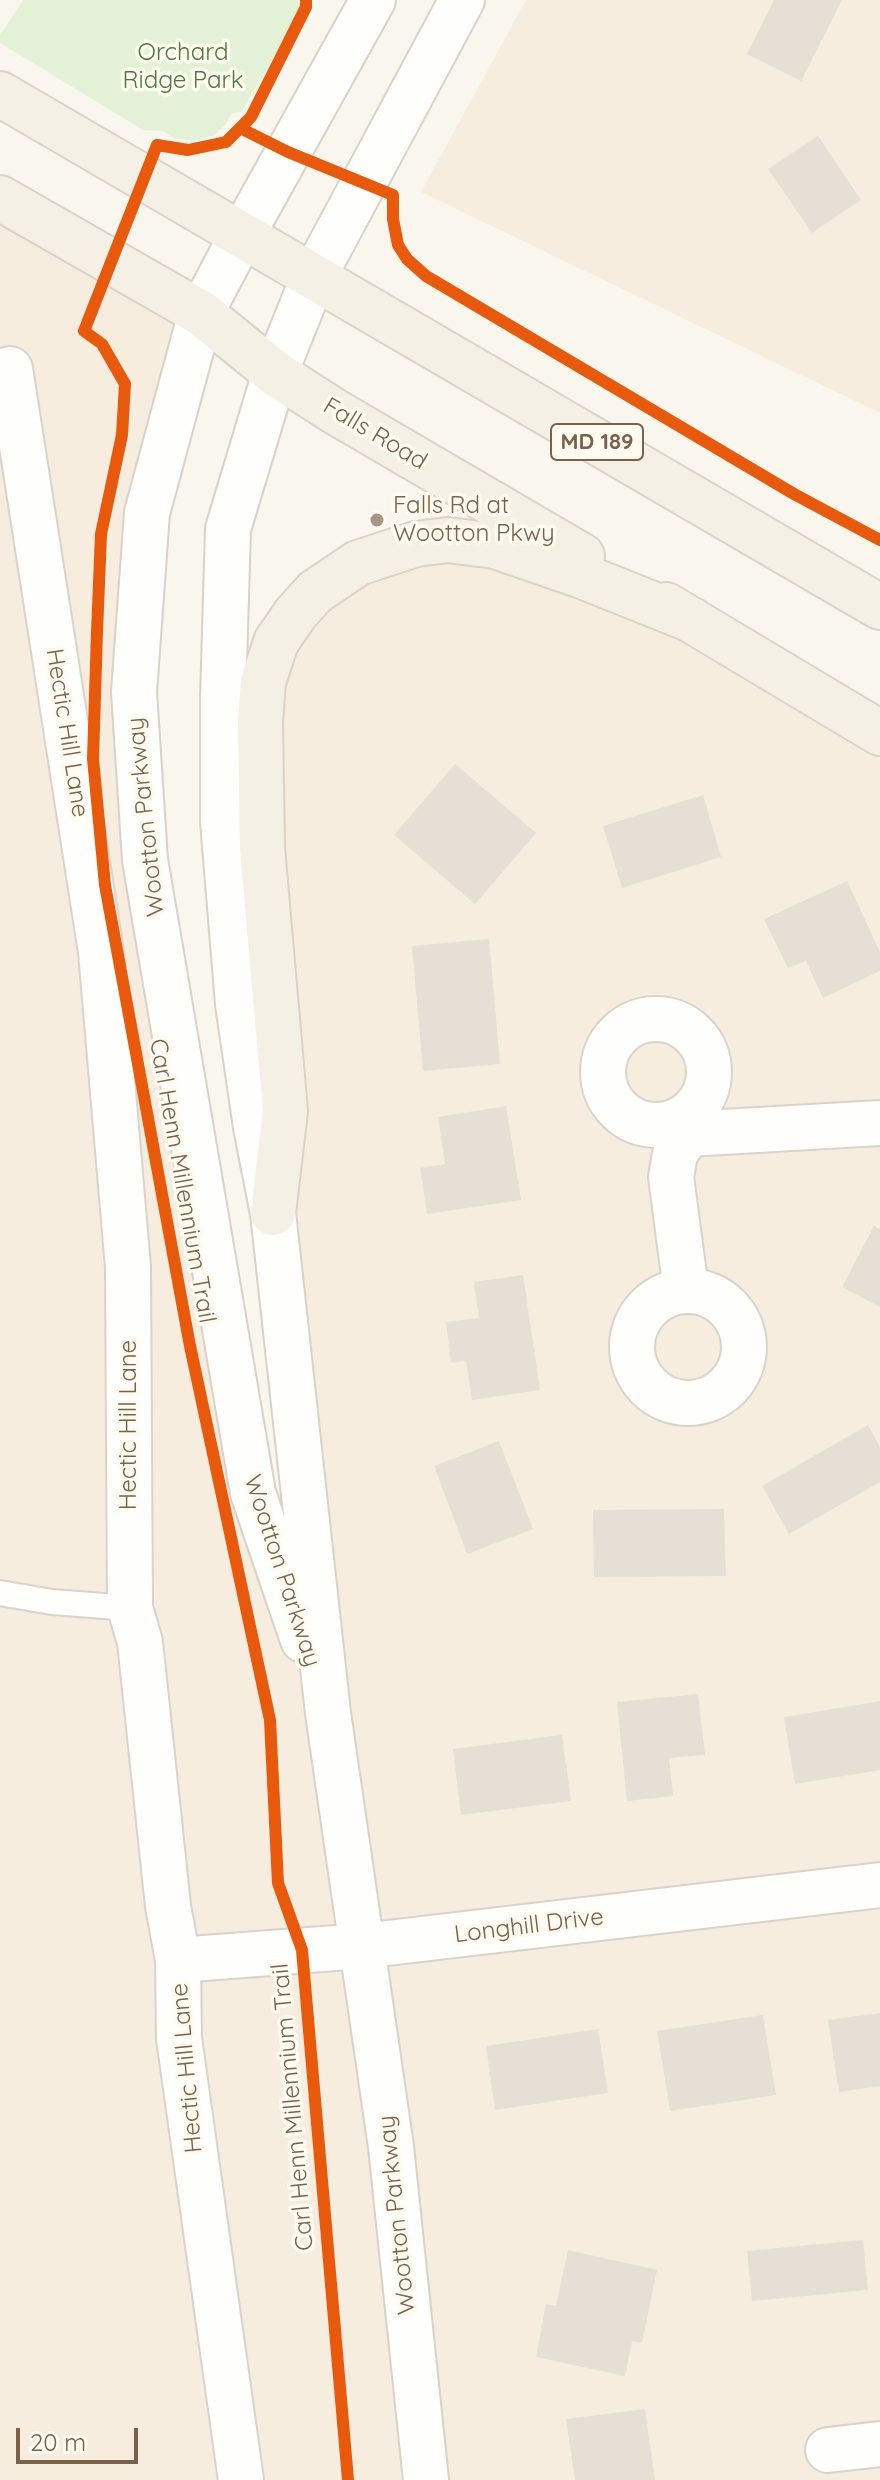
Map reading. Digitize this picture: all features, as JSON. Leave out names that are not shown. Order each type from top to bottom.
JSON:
[{"type":"main road","name":"Wootton Parkway","points":[[328,1713],[253,1493],[145,860],[134,692],[147,513],[201,313],[373,0]]},
{"type":"main road","name":"Wootton Parkway","points":[[426,2480],[391,2147],[328,1713],[273,1213],[256,1127],[238,1004],[223,821],[223,699],[228,529],[275,373],[314,276],[462,0]]},
{"type":"main road","name":"MD 189","points":[[0,94],[880,607]]},
{"type":"main road","name":"Falls Road","points":[[0,198],[201,313],[275,373],[334,411],[880,733]]},
{"type":"main road","name":"Hectic Hill Lane","points":[[5,371],[101,952],[128,1267],[130,1608],[140,1642],[168,1906],[178,1960],[179,2038],[241,2480]]},
{"type":"main road","points":[[273,1213],[285,1111],[262,848],[260,734],[263,682],[276,642],[296,613],[315,592],[358,563],[416,544],[448,540],[495,546],[582,576],[692,620]]},
{"type":"main road","points":[[686,1290],[671,1177],[684,1127],[880,1123]]},
{"type":"main road","name":"Longhill Drive","points":[[178,1960],[362,1946],[880,1885]]},
{"type":"main road","points":[[828,2450],[880,2444]]},
{"type":"lane","points":[[0,1593],[52,1602],[130,1608]]},
{"type":"shaded area","points":[[526,0],[880,0],[880,413],[421,192]]},
{"type":"shaded area","points":[[0,198],[201,313],[134,692],[253,1493],[327,1708],[259,761],[315,592],[495,546],[880,733],[880,2480],[0,2480]]},
{"type":"green space","name":"Orchard Ridge Park","points":[[23,0],[306,0],[242,112],[232,113],[213,136],[192,141],[174,138],[163,131],[143,130],[0,43],[0,35]]},
{"type":"building","points":[[774,0],[842,0],[801,81],[747,54]]},
{"type":"building","points":[[818,136],[861,200],[812,233],[768,169]]},
{"type":"building","points":[[455,764],[536,833],[475,904],[394,835]]},
{"type":"building","points":[[703,795],[721,857],[622,888],[603,826]]},
{"type":"building","points":[[847,881],[880,952],[880,971],[823,998],[806,961],[788,968],[764,919]]},
{"type":"building","points":[[489,939],[500,1064],[423,1071],[412,946]]},
{"type":"building","points":[[506,1106],[521,1200],[427,1214],[420,1168],[445,1164],[438,1117]]},
{"type":"building","points":[[874,1226],[880,1229],[880,1307],[842,1287]]},
{"type":"building","points":[[523,1275],[540,1390],[472,1400],[466,1361],[451,1363],[446,1322],[479,1318],[474,1282]]},
{"type":"building","points":[[868,1425],[880,1447],[880,1482],[789,1534],[762,1486]]},
{"type":"building","points":[[499,1441],[533,1529],[467,1554],[434,1466]]},
{"type":"building","points":[[724,1509],[726,1576],[594,1577],[593,1510]]},
{"type":"building","points":[[698,1694],[705,1755],[669,1758],[673,1796],[627,1801],[617,1702]]},
{"type":"building","points":[[880,1701],[880,1770],[795,1784],[784,1717]]},
{"type":"building","points":[[562,1735],[571,1801],[461,1815],[453,1749]]},
{"type":"building","points":[[880,2013],[880,2086],[839,2092],[828,2020]]},
{"type":"building","points":[[763,2015],[776,2095],[670,2111],[657,2031]]},
{"type":"building","points":[[598,2029],[608,2093],[495,2110],[486,2046]]},
{"type":"building","points":[[863,2240],[868,2290],[752,2301],[747,2251]]},
{"type":"building","points":[[568,2250],[657,2270],[642,2343],[632,2341],[625,2376],[536,2357],[546,2304],[556,2306]]},
{"type":"building","points":[[645,2409],[655,2480],[575,2480],[566,2419]]},
{"type":"cycle path","name":"Carl Henn Millennium Trail","points":[[306,0],[306,7],[251,117],[226,142],[188,150],[157,145],[84,331],[102,344],[125,384],[122,435],[101,534],[97,632],[93,759],[105,885],[190,1346],[270,1720],[278,1883],[302,1950],[348,2480]]},
{"type":"cycle path","points":[[240,128],[288,152],[393,195],[398,245],[407,259],[426,276],[794,494],[880,540]]},
{"type":"place","name":"Falls Rd at Wootton Pkwy","points":[[377,520]]}]
